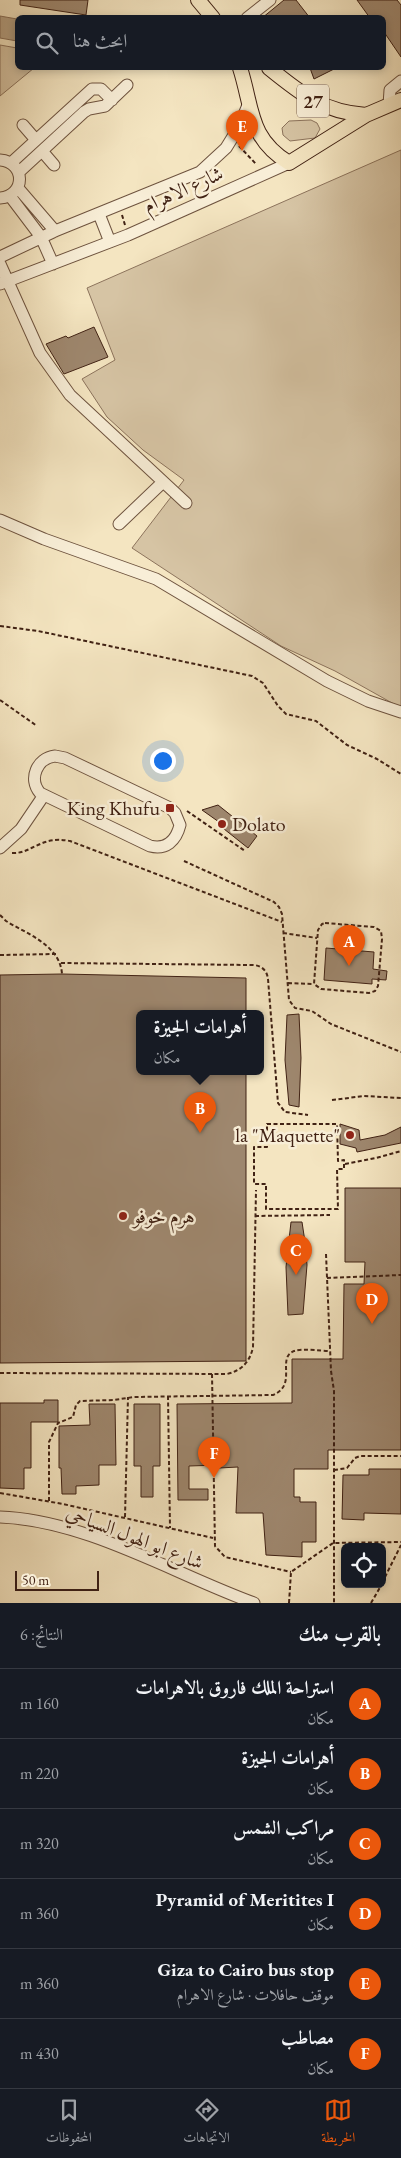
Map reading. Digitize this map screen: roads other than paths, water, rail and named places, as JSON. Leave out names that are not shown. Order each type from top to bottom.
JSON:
[{"type":"main road","points":[[198,0],[210,15]]},
{"type":"main road","points":[[240,70],[254,125],[265,143],[289,163]]},
{"type":"main road","name":"27","points":[[272,70],[319,104],[340,112],[366,116]]},
{"type":"main road","name":"شارع الاهرام","points":[[289,163],[366,116],[395,103]]},
{"type":"street","points":[[251,15],[270,0]]},
{"type":"street","points":[[395,103],[390,90],[401,81]]},
{"type":"street","points":[[10,165],[42,151],[84,112],[92,108],[105,106],[126,85]]},
{"type":"street","points":[[10,165],[92,89],[98,88],[112,100]]},
{"type":"street","points":[[83,97],[92,108]]},
{"type":"street","name":"شارع الاهرام","points":[[0,257],[55,231],[200,172],[218,157],[233,138],[248,105]]},
{"type":"street","points":[[23,125],[36,140]]},
{"type":"street","points":[[42,151],[54,165]]},
{"type":"street","name":"شارع الاهرام","points":[[4,283],[128,235],[289,163]]},
{"type":"street","points":[[9,194],[20,180],[10,165]]},
{"type":"street","points":[[9,194],[55,231]]},
{"type":"street","points":[[9,194],[41,238],[53,264]]},
{"type":"street","points":[[98,214],[110,242]]},
{"type":"street","points":[[0,264],[4,283],[40,353],[64,388],[186,503]]},
{"type":"street","points":[[119,524],[163,482]]},
{"type":"street","points":[[0,520],[44,539],[156,579],[327,681],[368,701],[401,712]]},
{"type":"street","points":[[50,756],[60,756],[170,808],[178,819],[178,832],[174,841],[168,845],[156,847],[44,795],[35,785],[37,768],[40,763],[50,756]]},
{"type":"street","points":[[1,848],[21,829],[44,795]]},
{"type":"street","name":"شارع ابو الهول السياحي","points":[[0,1517],[34,1521],[91,1536],[254,1603]]},
{"type":"place","name":"Giza to Cairo bus stop","points":[[242,151]]},
{"type":"place","name":"King Khufu","points":[[170,808]]},
{"type":"place","name":"Dolato","points":[[222,824]]},
{"type":"place","name":"استراحة الملك فاروق بالاهرامات","points":[[349,966]]},
{"type":"place","name":"أهرامات الجيزة","points":[[200,1133]]},
{"type":"place","name":"la \"Maquette\"","points":[[350,1135]]},
{"type":"place","name":"هرم خوفو","points":[[123,1216]]},
{"type":"place","name":"مراكب الشمس","points":[[296,1275]]},
{"type":"place","name":"Pyramid of Meritites I","points":[[372,1324]]},
{"type":"place","name":"مصاطب","points":[[214,1478]]}]
